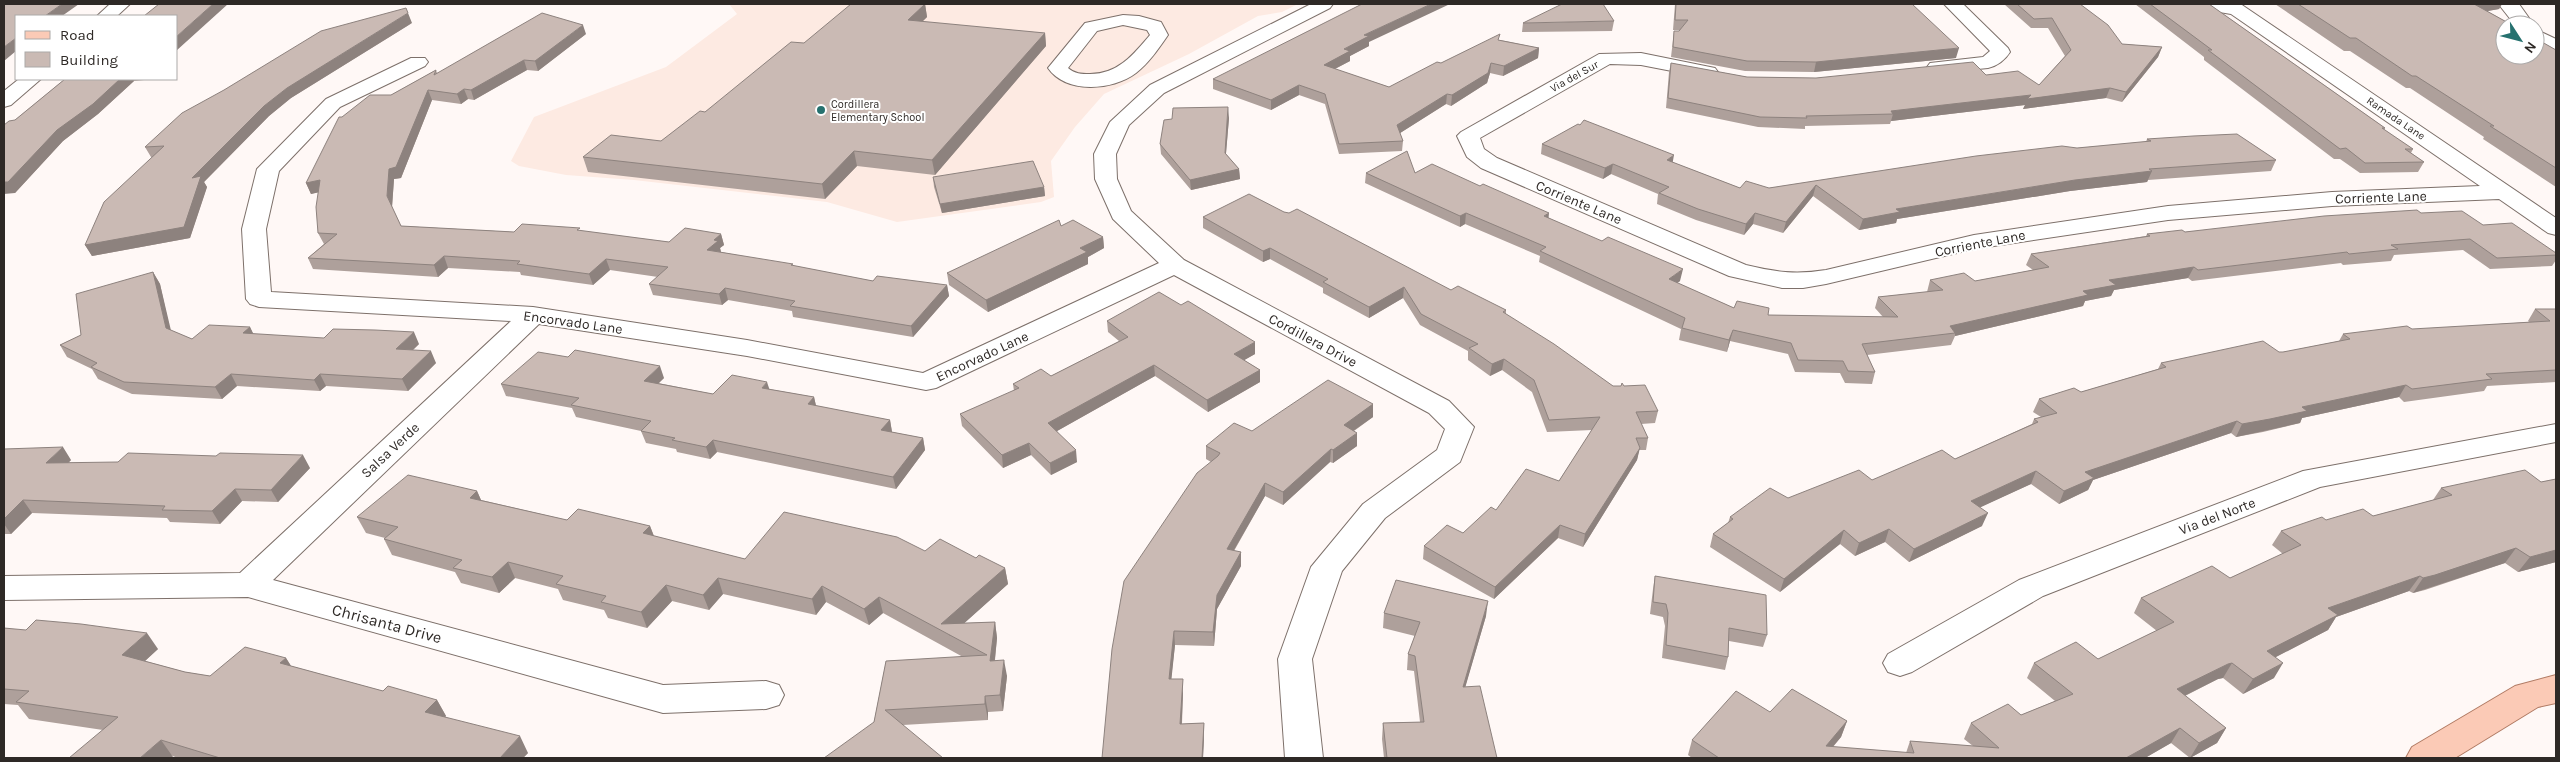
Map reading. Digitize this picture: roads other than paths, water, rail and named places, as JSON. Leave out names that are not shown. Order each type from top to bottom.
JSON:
[{"type":"main road","points":[[2425,758],[2528,696],[2556,689]]},
{"type":"street","points":[[107,15],[121,4]]},
{"type":"street","name":"Cordillera Drive","points":[[1304,758],[1295,659],[1326,567],[1374,510],[1450,455],[1460,427],[1439,407],[1175,265],[1122,214],[1106,179],[1105,154],[1120,122],[1157,89],[1324,4]]},
{"type":"street","points":[[1920,69],[1988,62],[2001,52],[1952,4]]},
{"type":"street","name":"Ramada Lane","points":[[2202,4],[2236,9],[2556,228]]},
{"type":"street","points":[[2510,4],[2509,6],[2517,15]]},
{"type":"street","points":[[1155,61],[1159,36],[1155,26],[1139,21],[1102,22],[1091,27],[1058,68],[1062,75],[1074,80],[1101,81],[1117,78],[1128,70],[1155,61],[1190,72]]},
{"type":"street","points":[[2545,41],[2556,47]]},
{"type":"street","name":"Via del Sur","points":[[1479,158],[1468,136],[1606,58],[1641,59],[1726,76]]},
{"type":"street","name":"Encorvado Lane","points":[[418,62],[333,103],[268,168],[254,229],[259,299],[533,315],[747,348],[926,382],[1175,265]]},
{"type":"street","points":[[4,102],[30,80]]},
{"type":"street","name":"Corriente Lane","points":[[1479,158],[1738,271],[1782,281],[1803,281],[1826,277],[1974,242],[2168,213],[2332,199],[2506,192]]},
{"type":"street","name":"Salsa Verde","points":[[248,585],[533,315]]},
{"type":"street","name":"Via del Norte","points":[[1900,663],[2031,588],[2314,478],[2556,433]]},
{"type":"street","name":"Chrisanta Drive","points":[[4,588],[248,585],[663,699],[766,695]]},
{"type":"place","name":"Cordillera Elementary School","points":[[821,110]]}]
